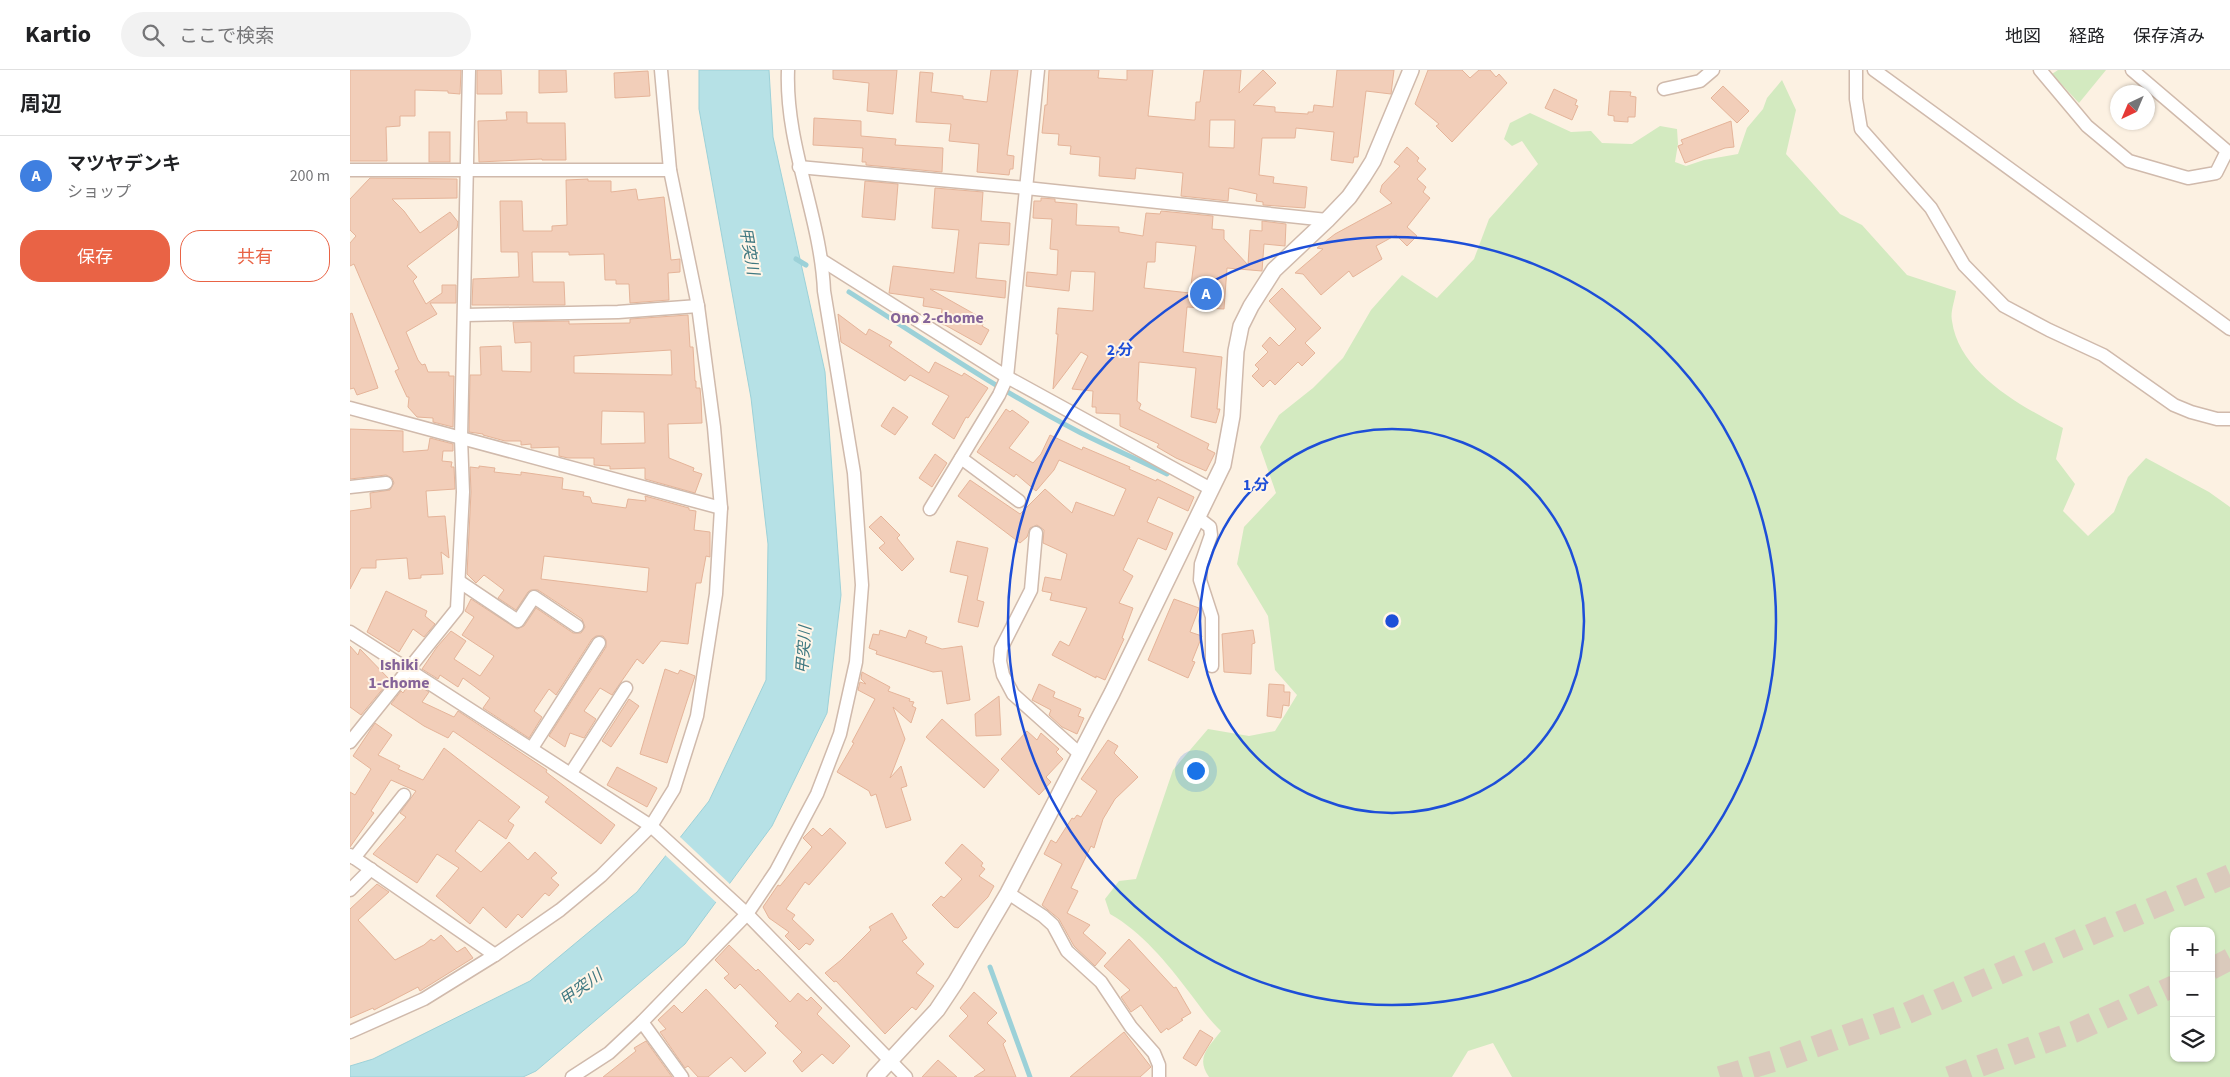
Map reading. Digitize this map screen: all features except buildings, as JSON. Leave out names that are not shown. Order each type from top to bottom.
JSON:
[{"type":"street","points":[[350,742],[457,609],[460,582],[463,492],[461,438],[469,70]]},
{"type":"street","points":[[350,1032],[424,999],[495,955],[567,905],[601,876],[651,826],[674,789],[697,716],[716,594],[721,508],[714,427],[698,306],[670,170],[661,70]]},
{"type":"street","points":[[572,1077],[609,1053],[642,1022],[747,914],[776,871],[817,794],[840,734],[856,662],[862,585],[854,473],[824,291],[823,261],[800,167],[792,123],[788,70]]},
{"type":"street","points":[[930,509],[1004,385],[1038,70]]},
{"type":"street","points":[[875,1077],[937,1010],[1008,893],[1080,754],[1223,466],[1230,436],[1236,351],[1241,326],[1254,300],[1274,270],[1349,197],[1373,161],[1412,70]]},
{"type":"street","points":[[1664,89],[1700,81],[1713,70]]},
{"type":"street","points":[[1856,70],[1856,99],[1861,129],[1931,208],[1964,266],[2004,306],[2049,330],[2103,355],[2174,405],[2217,419],[2230,419]]},
{"type":"street","points":[[1874,70],[2230,329]]},
{"type":"street","points":[[2040,70],[2087,126],[2129,161],[2188,178],[2216,173],[2227,151],[2132,70]]},
{"type":"street","points":[[800,167],[1026,188],[1327,220]]},
{"type":"street","points":[[350,170],[670,170]]},
{"type":"street","points":[[823,261],[1004,385],[1211,489]]},
{"type":"street","points":[[465,315],[618,312],[698,306]]},
{"type":"street","points":[[350,408],[721,508]]},
{"type":"street","points":[[961,458],[1018,501]]},
{"type":"street","points":[[350,487],[386,483]]},
{"type":"street","points":[[1197,517],[1210,527],[1211,534],[1201,564],[1200,580],[1212,617],[1212,666]]},
{"type":"street","points":[[1036,533],[1031,590],[1001,649],[1000,662],[1003,674],[1014,694],[1080,754]]},
{"type":"street","points":[[460,582],[518,621],[534,597],[578,626]]},
{"type":"street","points":[[350,632],[651,826],[747,914],[906,1077]]},
{"type":"street","points":[[532,748],[599,643]]},
{"type":"street","points":[[571,773],[626,688]]},
{"type":"street","points":[[404,795],[352,857],[495,955]]},
{"type":"street","points":[[350,890],[371,869]]},
{"type":"street","points":[[1008,893],[1043,916],[1053,925],[1067,951],[1101,982],[1132,1027],[1154,1053],[1159,1065],[1159,1077]]},
{"type":"street","points":[[642,1022],[682,1077]]},
{"type":"green space","points":[[2058,70],[2106,70],[2079,103],[2052,74]]},
{"type":"green space","points":[[1782,80],[1796,110],[1786,154],[1840,214],[1862,225],[1907,275],[1956,291],[1952,321],[1957,340],[1966,357],[1994,386],[2063,428],[2056,459],[2075,484],[2063,511],[2088,536],[2114,512],[2128,477],[2146,458],[2209,492],[2230,507],[2230,1077],[1512,1077],[1493,1043],[1468,1051],[1452,1077],[1209,1077],[1203,1064],[1203,1058],[1208,1047],[1221,1031],[1153,949],[1122,921],[1110,914],[1105,899],[1119,881],[1136,879],[1173,770],[1208,729],[1249,736],[1275,731],[1297,695],[1275,670],[1268,616],[1237,564],[1244,527],[1276,493],[1260,447],[1279,415],[1313,388],[1343,358],[1371,310],[1402,275],[1437,298],[1474,259],[1489,219],[1538,164],[1522,141],[1512,146],[1504,139],[1510,123],[1530,113],[1571,132],[1591,131],[1602,143],[1632,144],[1660,126],[1677,129],[1678,144],[1675,162],[1686,166],[1704,160],[1738,154],[1747,128],[1763,109],[1767,98]]},
{"type":"water","name":"甲突川","points":[[699,70],[769,70],[773,137],[825,372],[841,595],[827,713],[772,826],[685,944],[536,1071],[523,1077],[350,1077],[350,1066],[373,1059],[530,981],[637,892],[709,801],[766,680],[768,544],[751,398],[699,109]]},
{"type":"pier","points":[[679,836],[731,885],[718,904],[664,854]]},
{"type":"waterway","points":[[796,259],[806,265]]},
{"type":"waterway","points":[[849,292],[1021,400],[1081,433],[1167,474]]},
{"type":"waterway","points":[[990,967],[1030,1077]]},
{"type":"tunnel","points":[[1720,1077],[1777,1060],[1898,1017],[2230,875]]},
{"type":"tunnel","points":[[2215,967],[2230,959]]},
{"type":"tunnel","points":[[1949,1077],[2074,1032],[2170,988]]},
{"type":"place","name":"マツヤデンキ","points":[[1206,294]]},
{"type":"district","name":"Ono 2-chome","points":[[937,318]]},
{"type":"district","name":"Ishiki 1-chome","points":[[399,674]]}]
